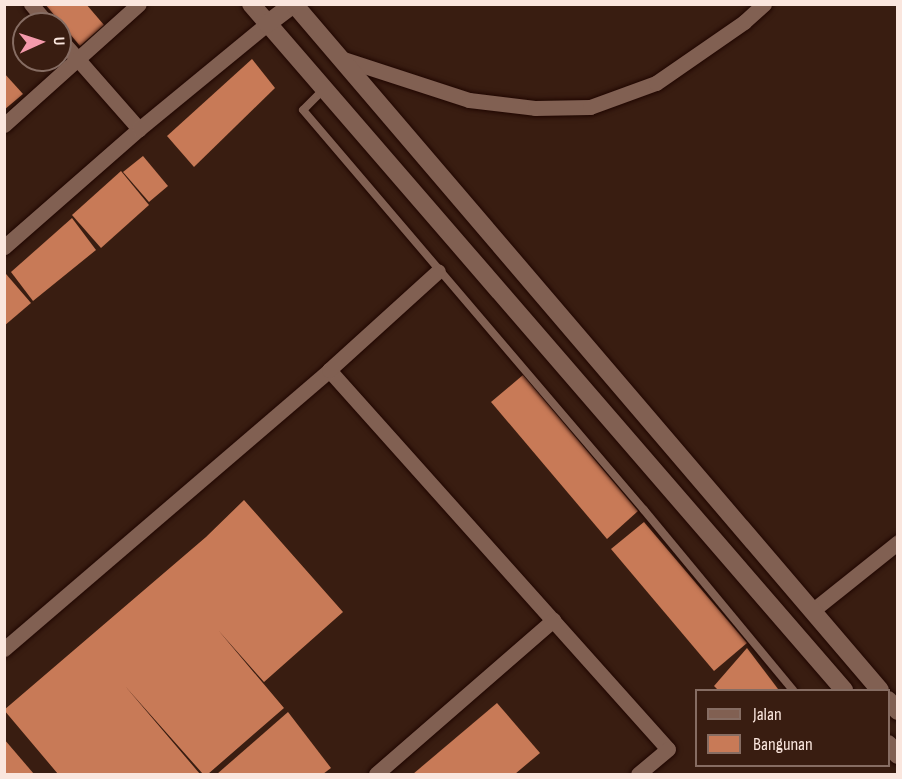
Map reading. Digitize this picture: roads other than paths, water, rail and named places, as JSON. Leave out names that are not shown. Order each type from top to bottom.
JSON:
[{"type":"street","points":[[4,125],[79,62],[140,4]]},
{"type":"street","points":[[250,4],[838,686],[860,667]]},
{"type":"street","points":[[4,247],[139,129],[294,4],[879,689]]},
{"type":"street","points":[[339,58],[469,100],[535,108],[590,106],[656,83],[744,22],[764,4]]},
{"type":"street","points":[[72,54],[139,129]]},
{"type":"street","points":[[4,650],[329,370],[438,271]]},
{"type":"street","points":[[329,370],[668,749],[638,774]]},
{"type":"street","points":[[812,611],[897,542]]},
{"type":"street","points":[[375,774],[553,620]]},
{"type":"lane","points":[[322,90],[303,110],[644,510],[792,689]]}]
